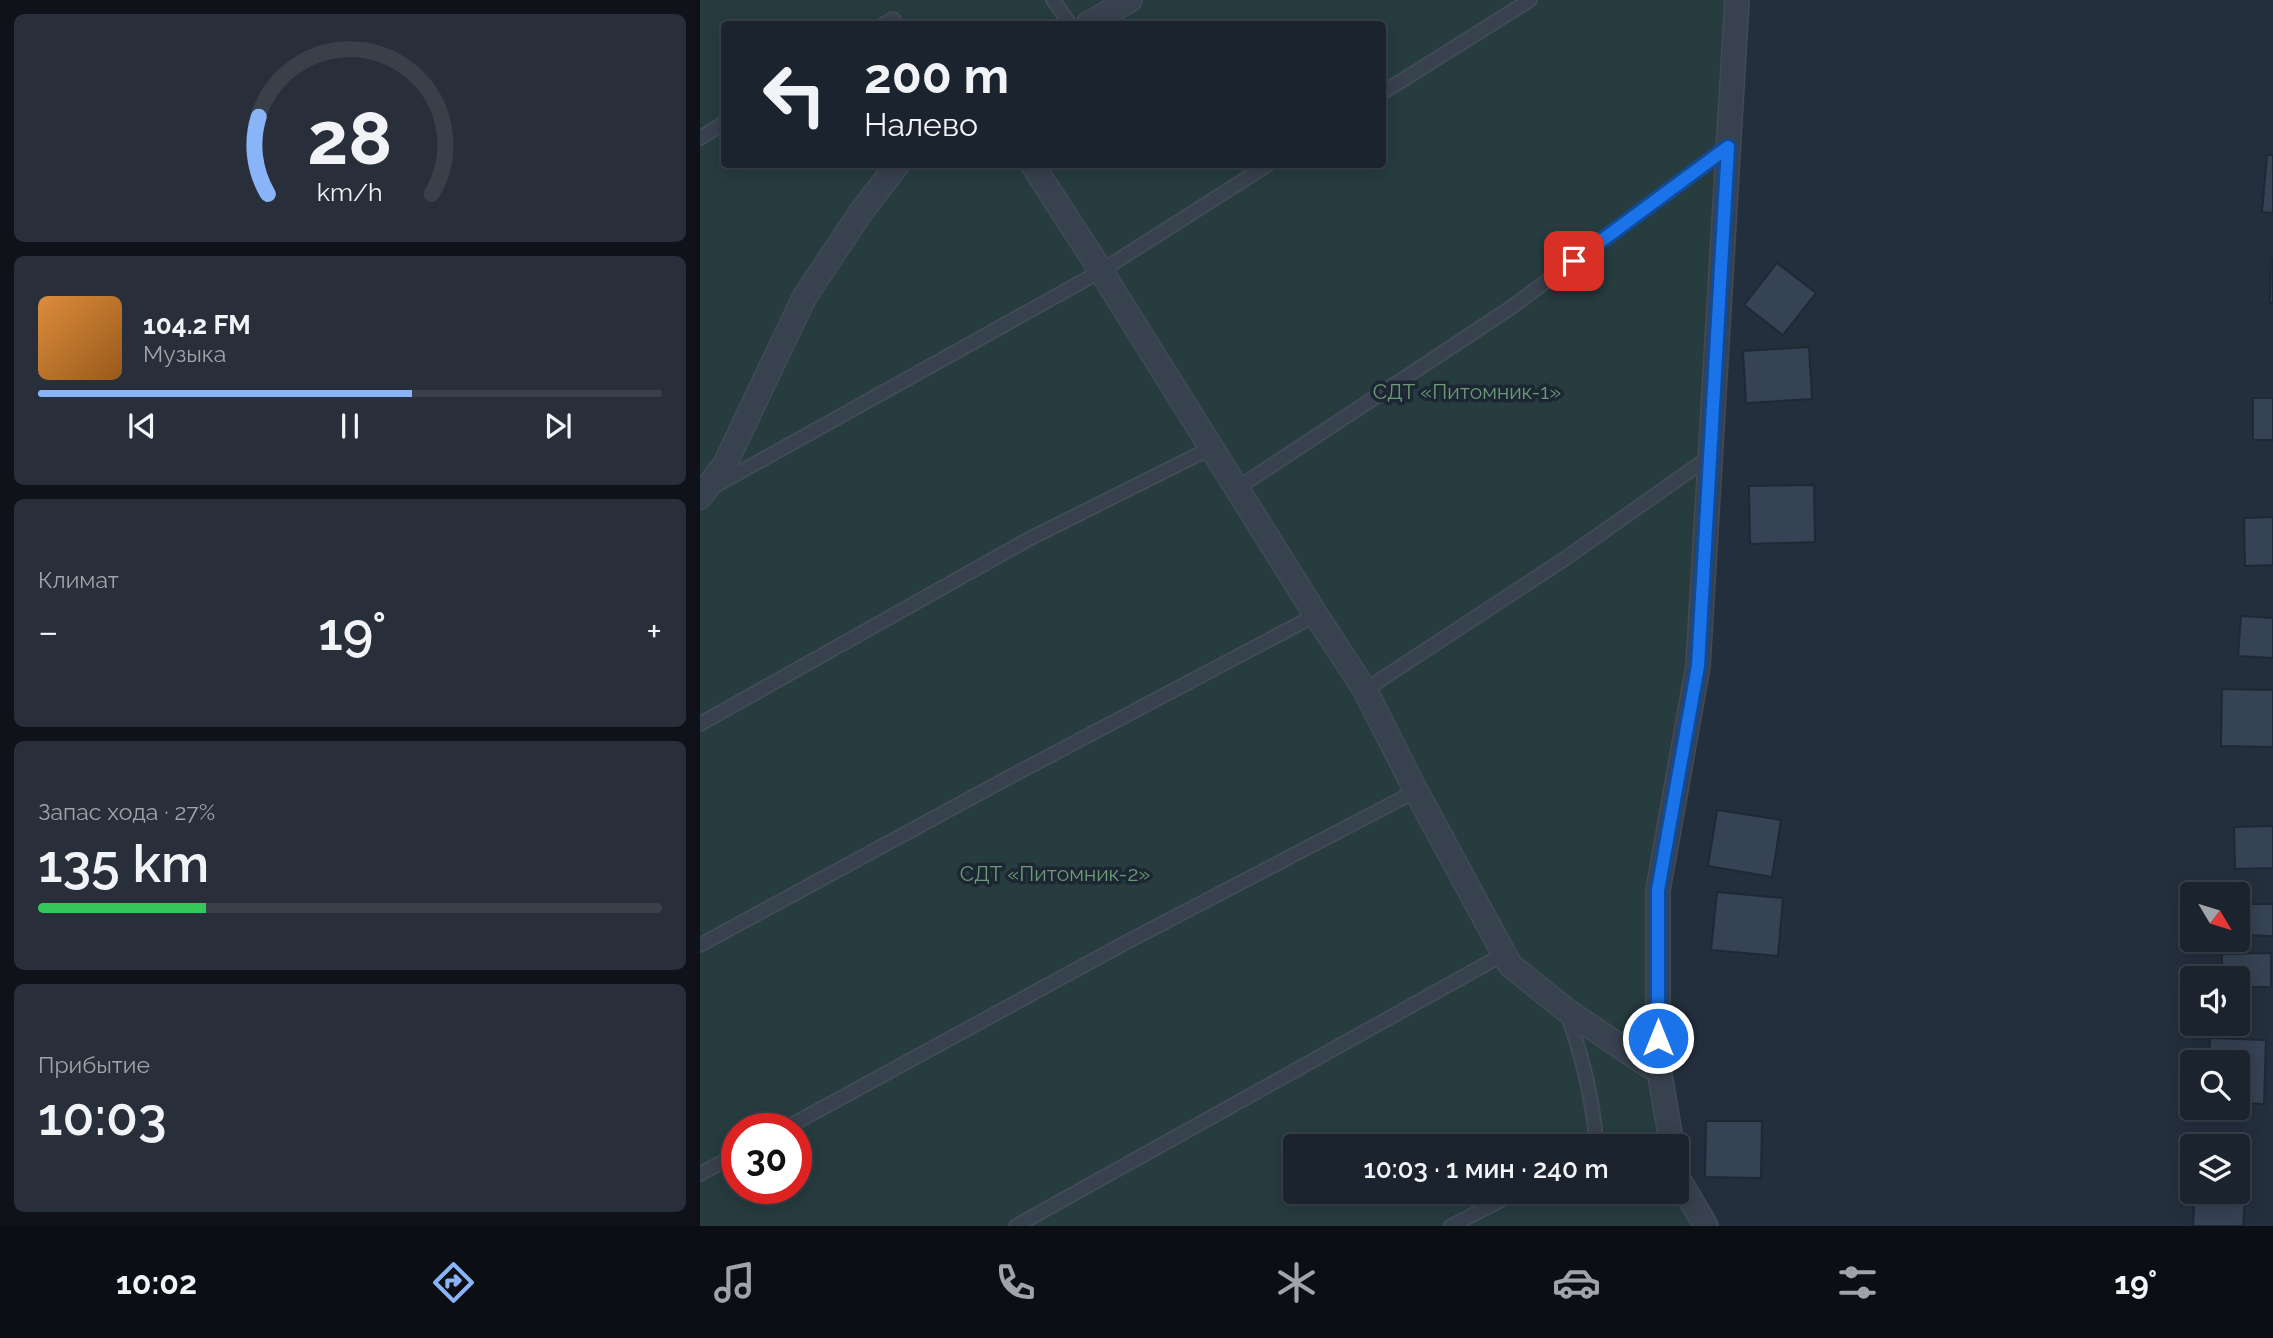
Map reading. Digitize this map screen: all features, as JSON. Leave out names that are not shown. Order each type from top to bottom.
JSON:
[{"type":"street","points":[[1093,21],[1130,0]]},
{"type":"street","points":[[1670,1134],[1658,1063],[1658,890],[1698,666],[1708,458],[1737,0]]},
{"type":"street","points":[[702,495],[725,464],[804,296],[861,212],[895,168]]},
{"type":"street","points":[[1035,168],[1315,615],[1365,690],[1510,965],[1566,1010],[1649,1066],[1658,1063]]},
{"type":"street","points":[[1689,1197],[1706,1226]]},
{"type":"lane","points":[[1053,0],[1067,21]]},
{"type":"lane","points":[[1386,90],[1530,0]]},
{"type":"lane","points":[[700,138],[721,125]]},
{"type":"lane","points":[[1236,489],[1509,309],[1728,147]]},
{"type":"lane","points":[[702,495],[1101,271],[1263,168]]},
{"type":"lane","points":[[700,724],[1029,539],[1211,447]]},
{"type":"lane","points":[[1365,690],[1563,560],[1708,458]]},
{"type":"lane","points":[[700,945],[1315,615]]},
{"type":"lane","points":[[812,1113],[1125,943],[1416,791]]},
{"type":"lane","points":[[1016,1226],[1504,954]]},
{"type":"lane","points":[[1566,1010],[1582,1056],[1596,1134]]},
{"type":"lane","points":[[700,1174],[721,1163]]},
{"type":"lane","points":[[1451,1226],[1494,1204]]},
{"type":"green space","name":"СДТ «Питомник-2»","points":[[700,0],[1732,0],[1691,670],[1652,890],[1654,1060],[1514,964],[1419,787],[1042,168],[1386,168],[1386,21],[721,21],[721,168],[1022,168],[1362,697],[1508,969],[1654,1079],[1663,1134],[1283,1134],[1283,1204],[1684,1204],[1699,1226],[700,1226]]},
{"type":"building","points":[[2267,155],[2273,155],[2273,213],[2262,212]]},
{"type":"building","points":[[2273,258],[2273,303],[2270,303]]},
{"type":"building","points":[[1777,263],[1816,293],[1783,335],[1744,305]]},
{"type":"building","points":[[1809,347],[1812,399],[1746,403],[1743,351]]},
{"type":"building","points":[[2253,398],[2273,398],[2273,440],[2253,440]]},
{"type":"building","points":[[1814,485],[1815,542],[1750,544],[1749,486]]},
{"type":"building","points":[[2273,517],[2273,565],[2245,566],[2244,518]]},
{"type":"building","points":[[2241,616],[2273,618],[2273,658],[2238,656]]},
{"type":"building","points":[[2222,689],[2273,690],[2273,747],[2221,746]]},
{"type":"building","points":[[1717,810],[1781,820],[1772,877],[1708,866]]},
{"type":"building","points":[[2273,826],[2273,868],[2235,869],[2234,827]]},
{"type":"building","points":[[1717,892],[1783,898],[1778,956],[1711,950]]},
{"type":"building","points":[[2250,904],[2273,904],[2273,936],[2250,935]]},
{"type":"building","points":[[2271,953],[2271,987],[2250,987],[2250,966],[2222,966],[2222,954]]},
{"type":"building","points":[[2210,1038],[2266,1040],[2264,1104],[2250,1103],[2250,1050],[2210,1050]]},
{"type":"building","points":[[1706,1121],[1762,1121],[1761,1178],[1705,1177]]},
{"type":"building","points":[[2194,1204],[2245,1204],[2243,1226],[2193,1226]]},
{"type":"route","points":[[1574,261],[1728,147],[1698,666],[1658,890],[1658,1038]]},
{"type":"park label","name":"СДТ «Питомник-1»","points":[[1467,391]]}]
